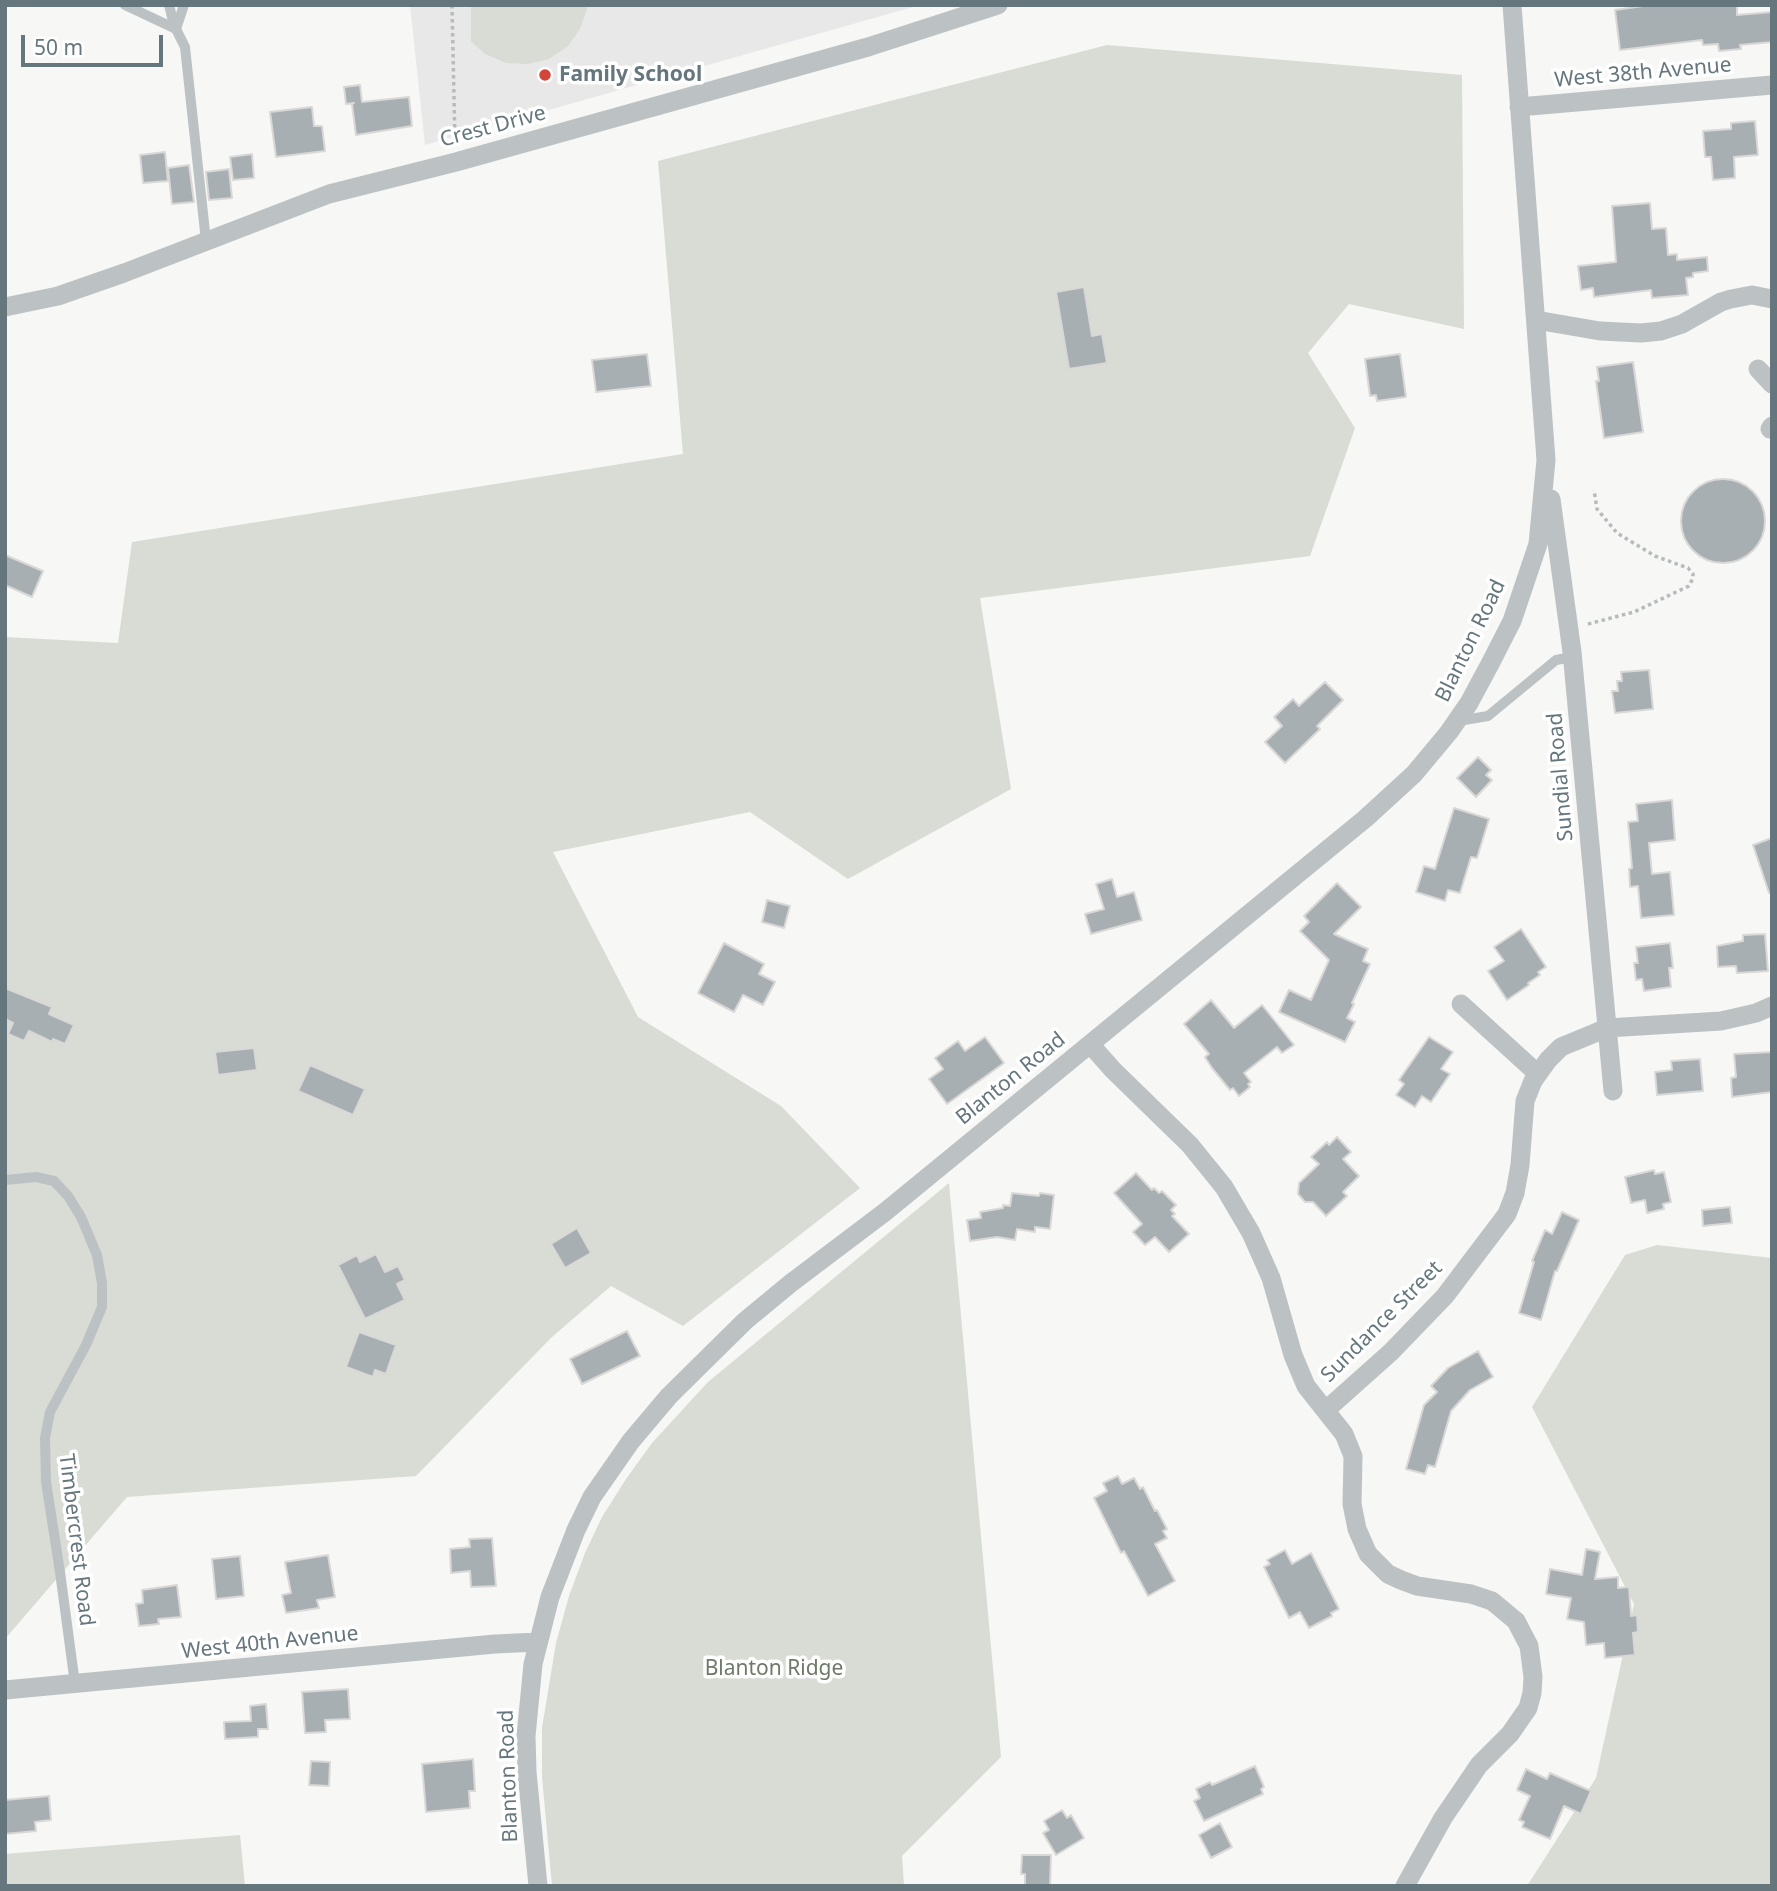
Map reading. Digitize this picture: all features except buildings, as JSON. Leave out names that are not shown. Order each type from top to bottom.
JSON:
[{"type":"street","name":"Crest Drive","points":[[5,307],[58,296],[329,194],[456,162],[854,50],[998,5]]},
{"type":"street","name":"Blanton Road","points":[[538,1886],[526,1735],[533,1664],[560,1569],[592,1497],[631,1441],[669,1396],[745,1321],[886,1212],[1366,818],[1414,774],[1469,703],[1506,632],[1538,544],[1546,460],[1512,5]]},
{"type":"street","name":"West 38th Avenue","points":[[1519,107],[1772,85]]},
{"type":"street","points":[[1535,320],[1600,331],[1641,333],[1661,331],[1682,324],[1731,299],[1752,295],[1772,299]]},
{"type":"street","points":[[1758,369],[1772,384]]},
{"type":"street","name":"Sundial Road","points":[[1546,460],[1569,628],[1613,1091]]},
{"type":"street","points":[[1461,1004],[1538,1074]]},
{"type":"street","name":"Sundance Street","points":[[1326,1410],[1391,1352],[1445,1296],[1507,1214],[1515,1193],[1520,1165],[1525,1101],[1538,1074],[1561,1047],[1607,1028],[1721,1021],[1756,1013],[1772,1006]]},
{"type":"street","points":[[1090,1044],[1190,1145],[1224,1187],[1251,1233],[1271,1278],[1293,1355],[1306,1386],[1344,1434],[1353,1456],[1352,1504],[1357,1530],[1367,1554],[1388,1574],[1401,1580],[1417,1586],[1471,1594],[1492,1601],[1516,1621],[1529,1646],[1532,1660],[1532,1693],[1528,1708],[1510,1734],[1479,1765],[1443,1818],[1405,1886]]},
{"type":"street","name":"West 40th Avenue","points":[[5,1690],[538,1642]]},
{"type":"lane","points":[[125,5],[176,29]]},
{"type":"lane","points":[[169,5],[185,47],[206,241]]},
{"type":"lane","points":[[176,29],[184,5]]},
{"type":"lane","points":[[1457,721],[1488,716],[1552,662],[1572,657]]},
{"type":"lane","name":"Timbercrest Road","points":[[5,1180],[36,1177],[54,1181],[61,1188],[81,1216],[97,1255],[102,1283],[102,1307],[86,1345],[50,1412],[44,1438],[46,1482],[75,1684]]},
{"type":"path","points":[[452,5],[456,162]]},
{"type":"path","points":[[1569,628],[1615,619],[1634,612],[1689,586],[1693,578],[1688,568],[1655,556],[1617,533],[1597,509],[1594,490]]},
{"type":"shaded area","name":"Family School","points":[[410,5],[920,5],[425,145]]},
{"type":"green space","points":[[471,5],[587,5],[587,9],[580,29],[568,46],[549,59],[528,64],[506,63],[485,54],[471,41]]},
{"type":"green space","points":[[1107,45],[1462,75],[1464,329],[1349,304],[1308,353],[1355,428],[1310,556],[980,598],[1011,789],[848,879],[750,812],[553,852],[638,1017],[781,1106],[860,1188],[683,1326],[611,1286],[552,1337],[416,1476],[127,1497],[5,1639],[5,637],[118,643],[132,542],[683,454],[658,161]]},
{"type":"green space","name":"Blanton Ridge","points":[[949,1183],[1001,1757],[902,1856],[904,1886],[552,1886],[542,1777],[542,1728],[556,1643],[569,1596],[602,1517],[652,1443],[708,1382]]},
{"type":"green space","points":[[1657,1245],[1772,1258],[1772,1886],[1527,1886],[1596,1778],[1634,1604],[1532,1407],[1625,1255]]},
{"type":"green space","points":[[240,1835],[245,1886],[5,1886],[5,1854]]},
{"type":"place","name":"Family School","points":[[545,75]]}]
